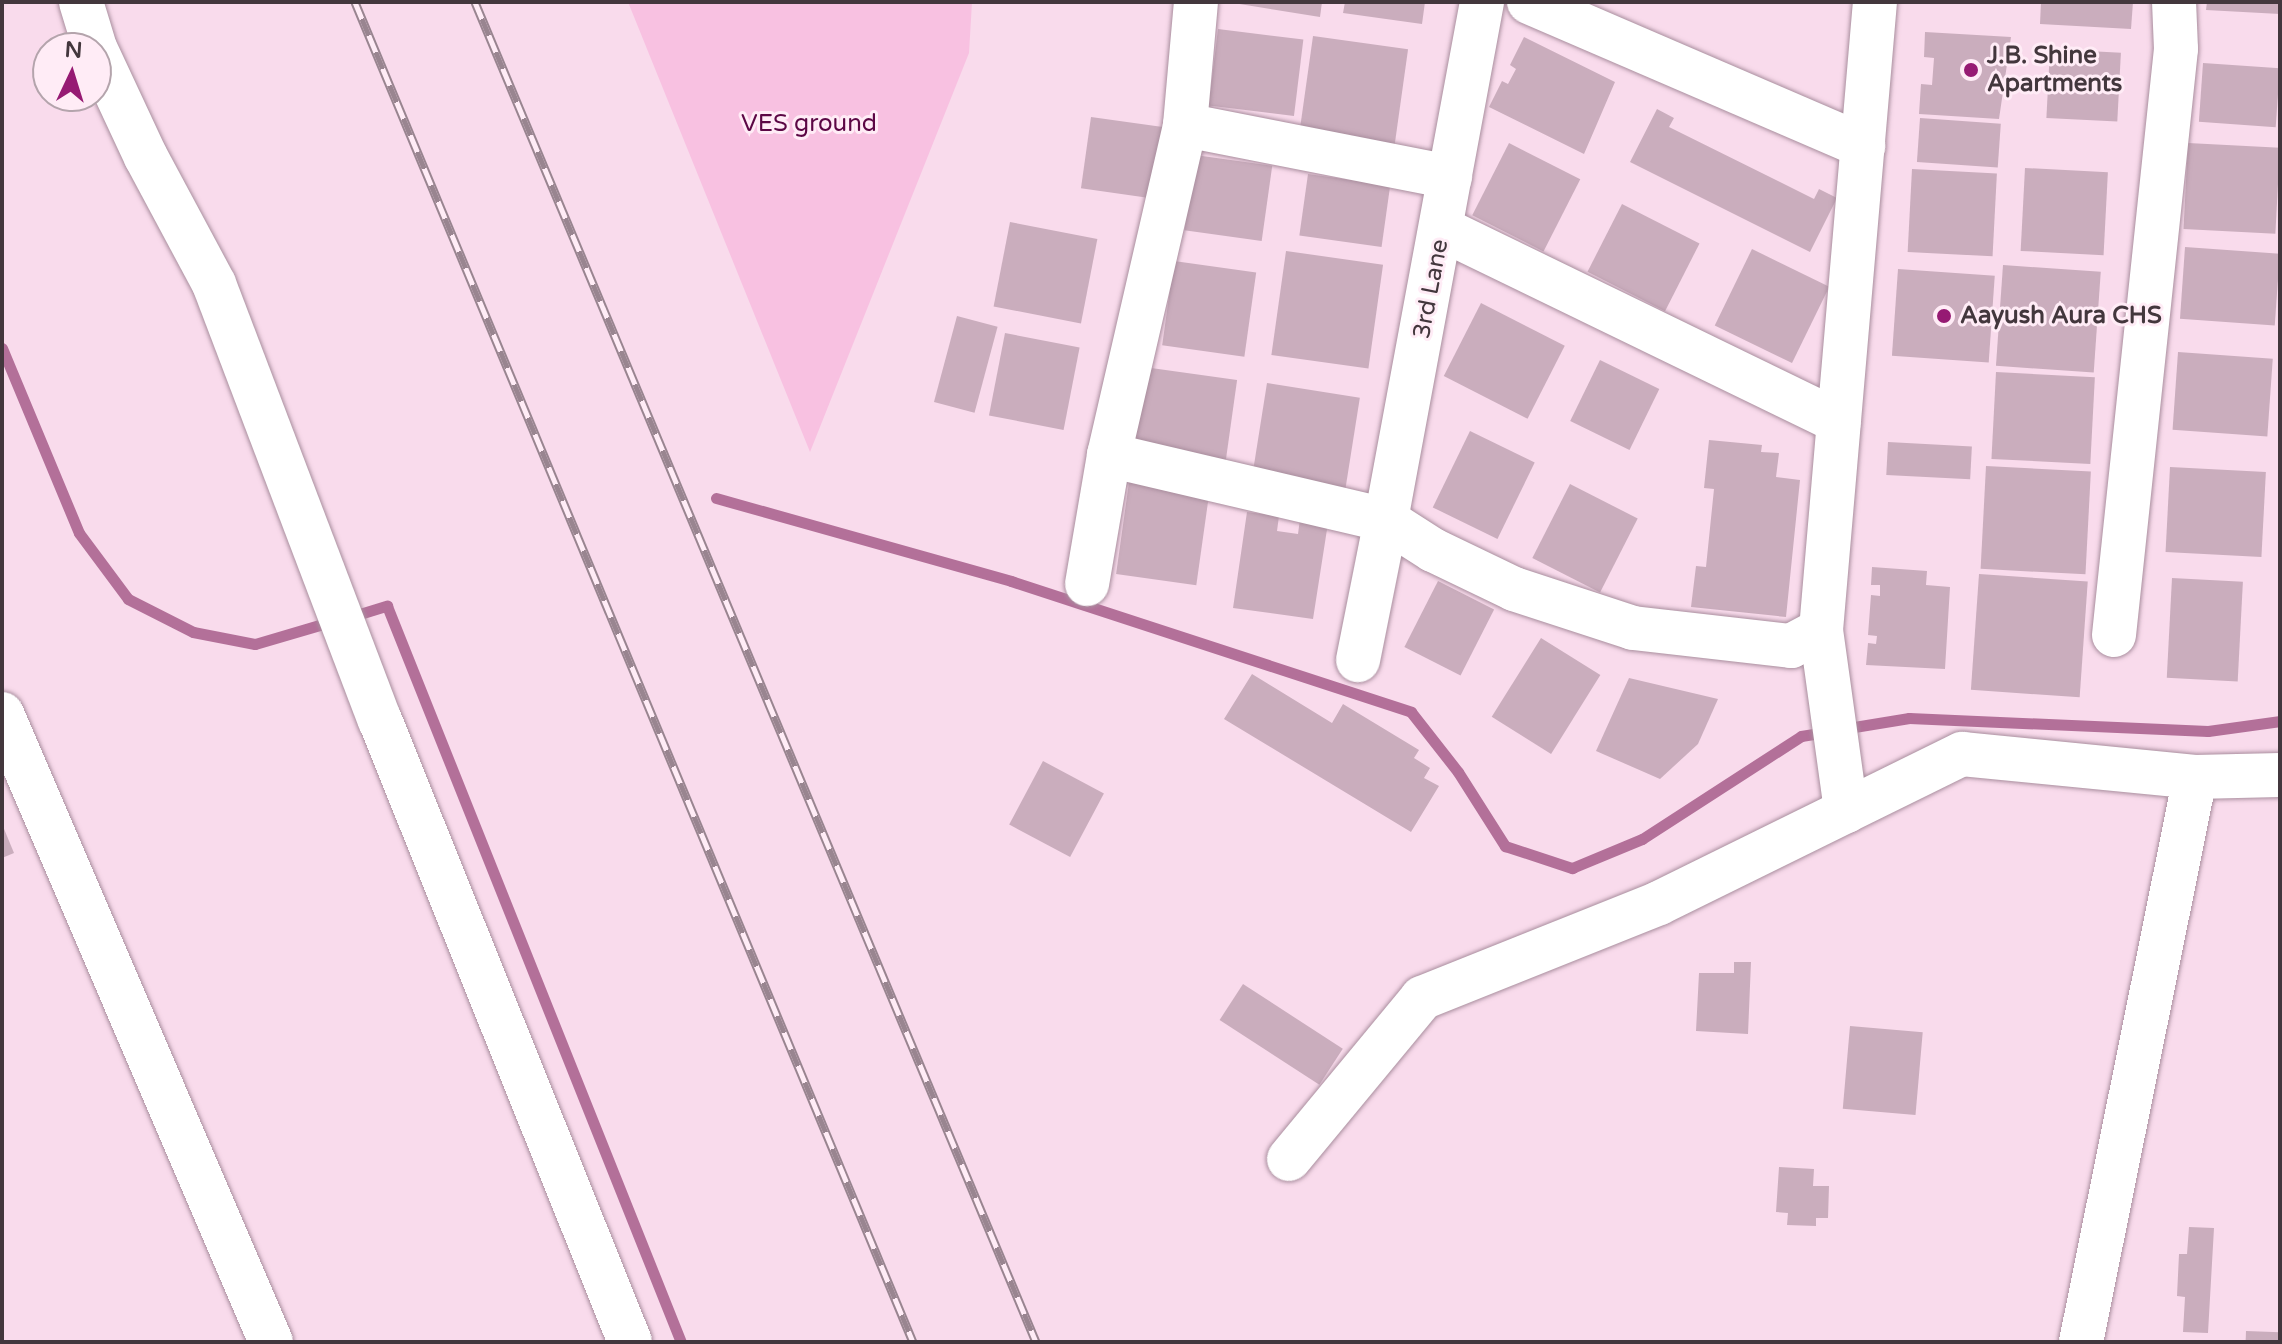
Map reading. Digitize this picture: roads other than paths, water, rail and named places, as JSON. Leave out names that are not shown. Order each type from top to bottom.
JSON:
[{"type":"street","points":[[81,2],[91,32]]},
{"type":"street","points":[[1087,584],[1109,455],[1185,125],[1196,2]]},
{"type":"street","name":"3rd Lane","points":[[1358,660],[1442,229],[1482,2]]},
{"type":"street","points":[[1529,2],[1863,146]]},
{"type":"street","points":[[1846,811],[1821,630],[1875,2]]},
{"type":"street","points":[[2114,635],[2176,49],[2174,2]]},
{"type":"street","points":[[112,84],[146,157],[214,284],[342,619],[630,1342]]},
{"type":"street","points":[[1185,125],[1450,177]]},
{"type":"street","points":[[1442,229],[1839,422]]},
{"type":"street","points":[[1109,455],[1386,520],[1433,550],[1514,589],[1633,628],[1791,646],[1821,630]]},
{"type":"street","points":[[2,714],[271,1342]]},
{"type":"street","points":[[1289,1159],[1422,998],[1659,903],[1962,754],[2195,777],[2280,775]]},
{"type":"street","points":[[2081,1342],[2195,777]]},
{"type":"waterway","points":[[2,348],[79,533],[128,599],[193,632],[255,644],[333,621]]},
{"type":"waterway","points":[[716,498],[1011,581],[1411,712],[1458,772],[1505,846],[1572,868],[1642,839],[1801,736],[1825,732]]},
{"type":"waterway","points":[[350,617],[387,606],[681,1342]]},
{"type":"waterway","points":[[1842,729],[1909,718],[2208,731],[2280,721]]},
{"type":"railway","points":[[355,2],[913,1342]]},
{"type":"railway","points":[[475,2],[1036,1342]]},
{"type":"place","name":"J.B. Shine Apartments","points":[[1971,70]]},
{"type":"place","name":"Aayush Aura CHS","points":[[1944,316]]},
{"type":"park label","name":"VES ground","points":[[809,124]]}]
